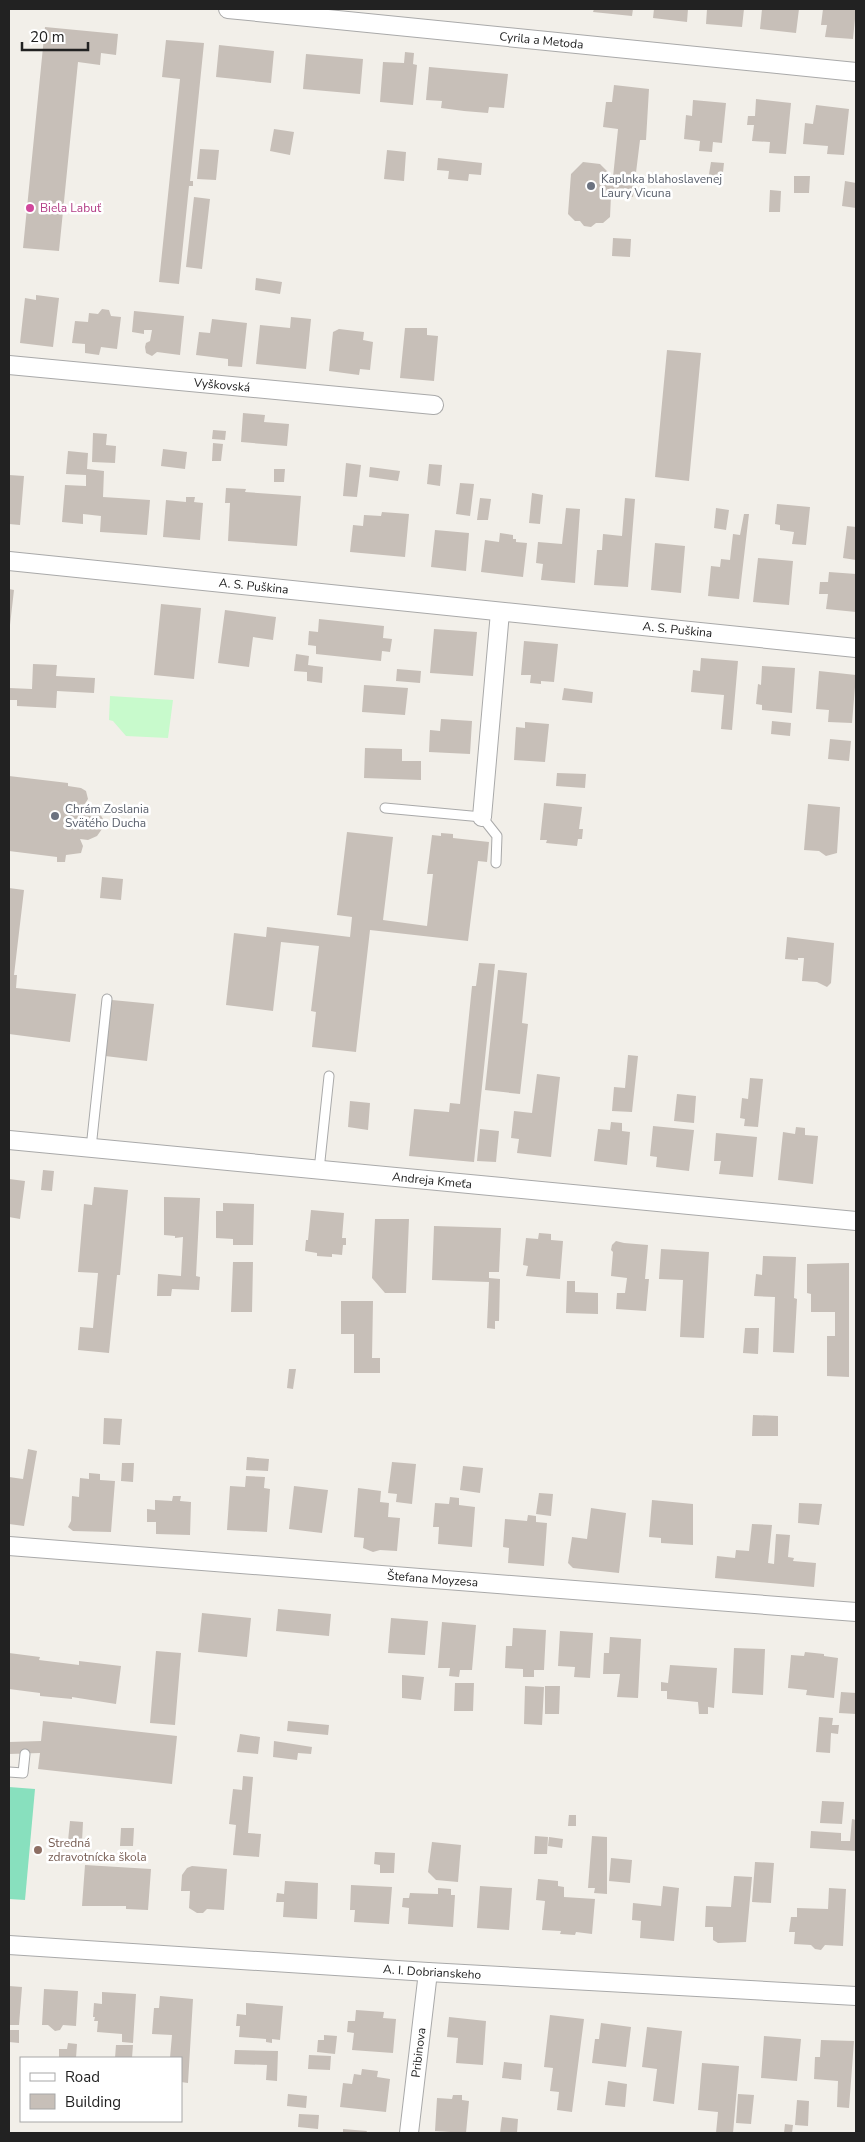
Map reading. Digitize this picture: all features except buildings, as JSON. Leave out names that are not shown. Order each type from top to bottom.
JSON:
[{"type":"street","name":"Cyrila a Metoda","points":[[228,9],[856,72]]},
{"type":"street","name":"Vyškovská","points":[[9,366],[434,405]]},
{"type":"street","name":"A. S. Puškina","points":[[9,561],[856,648]]},
{"type":"street","points":[[482,817],[500,612]]},
{"type":"street","name":"Andreja Kmeťa","points":[[9,1140],[856,1221]]},
{"type":"street","name":"Štefana Moyzesa","points":[[9,1546],[856,1612]]},
{"type":"street","name":"A. I. Dobrianskeho","points":[[9,1945],[428,1972],[856,1996]]},
{"type":"street","name":"Pribinova","points":[[409,2133],[428,1972]]},
{"type":"lane","points":[[385,808],[482,817],[497,836],[496,863]]},
{"type":"lane","points":[[91,1148],[107,999]]},
{"type":"lane","points":[[319,1170],[329,1076]]},
{"type":"lane","points":[[9,1772],[23,1773],[25,1754]]},
{"type":"green space","points":[[110,696],[173,700],[168,738],[126,736],[113,721],[109,720]]},
{"type":"green space","points":[[9,1787],[35,1789],[25,1900],[9,1899]]},
{"type":"place","name":"Kaplnka blahoslavenej Laury Vicuna","points":[[591,186]]},
{"type":"place","name":"Biela Labuť","points":[[30,208]]},
{"type":"place","name":"Chrám Zoslania Svätého Ducha","points":[[55,816]]},
{"type":"place","name":"Stredná zdravotnícka škola","points":[[38,1850]]}]
